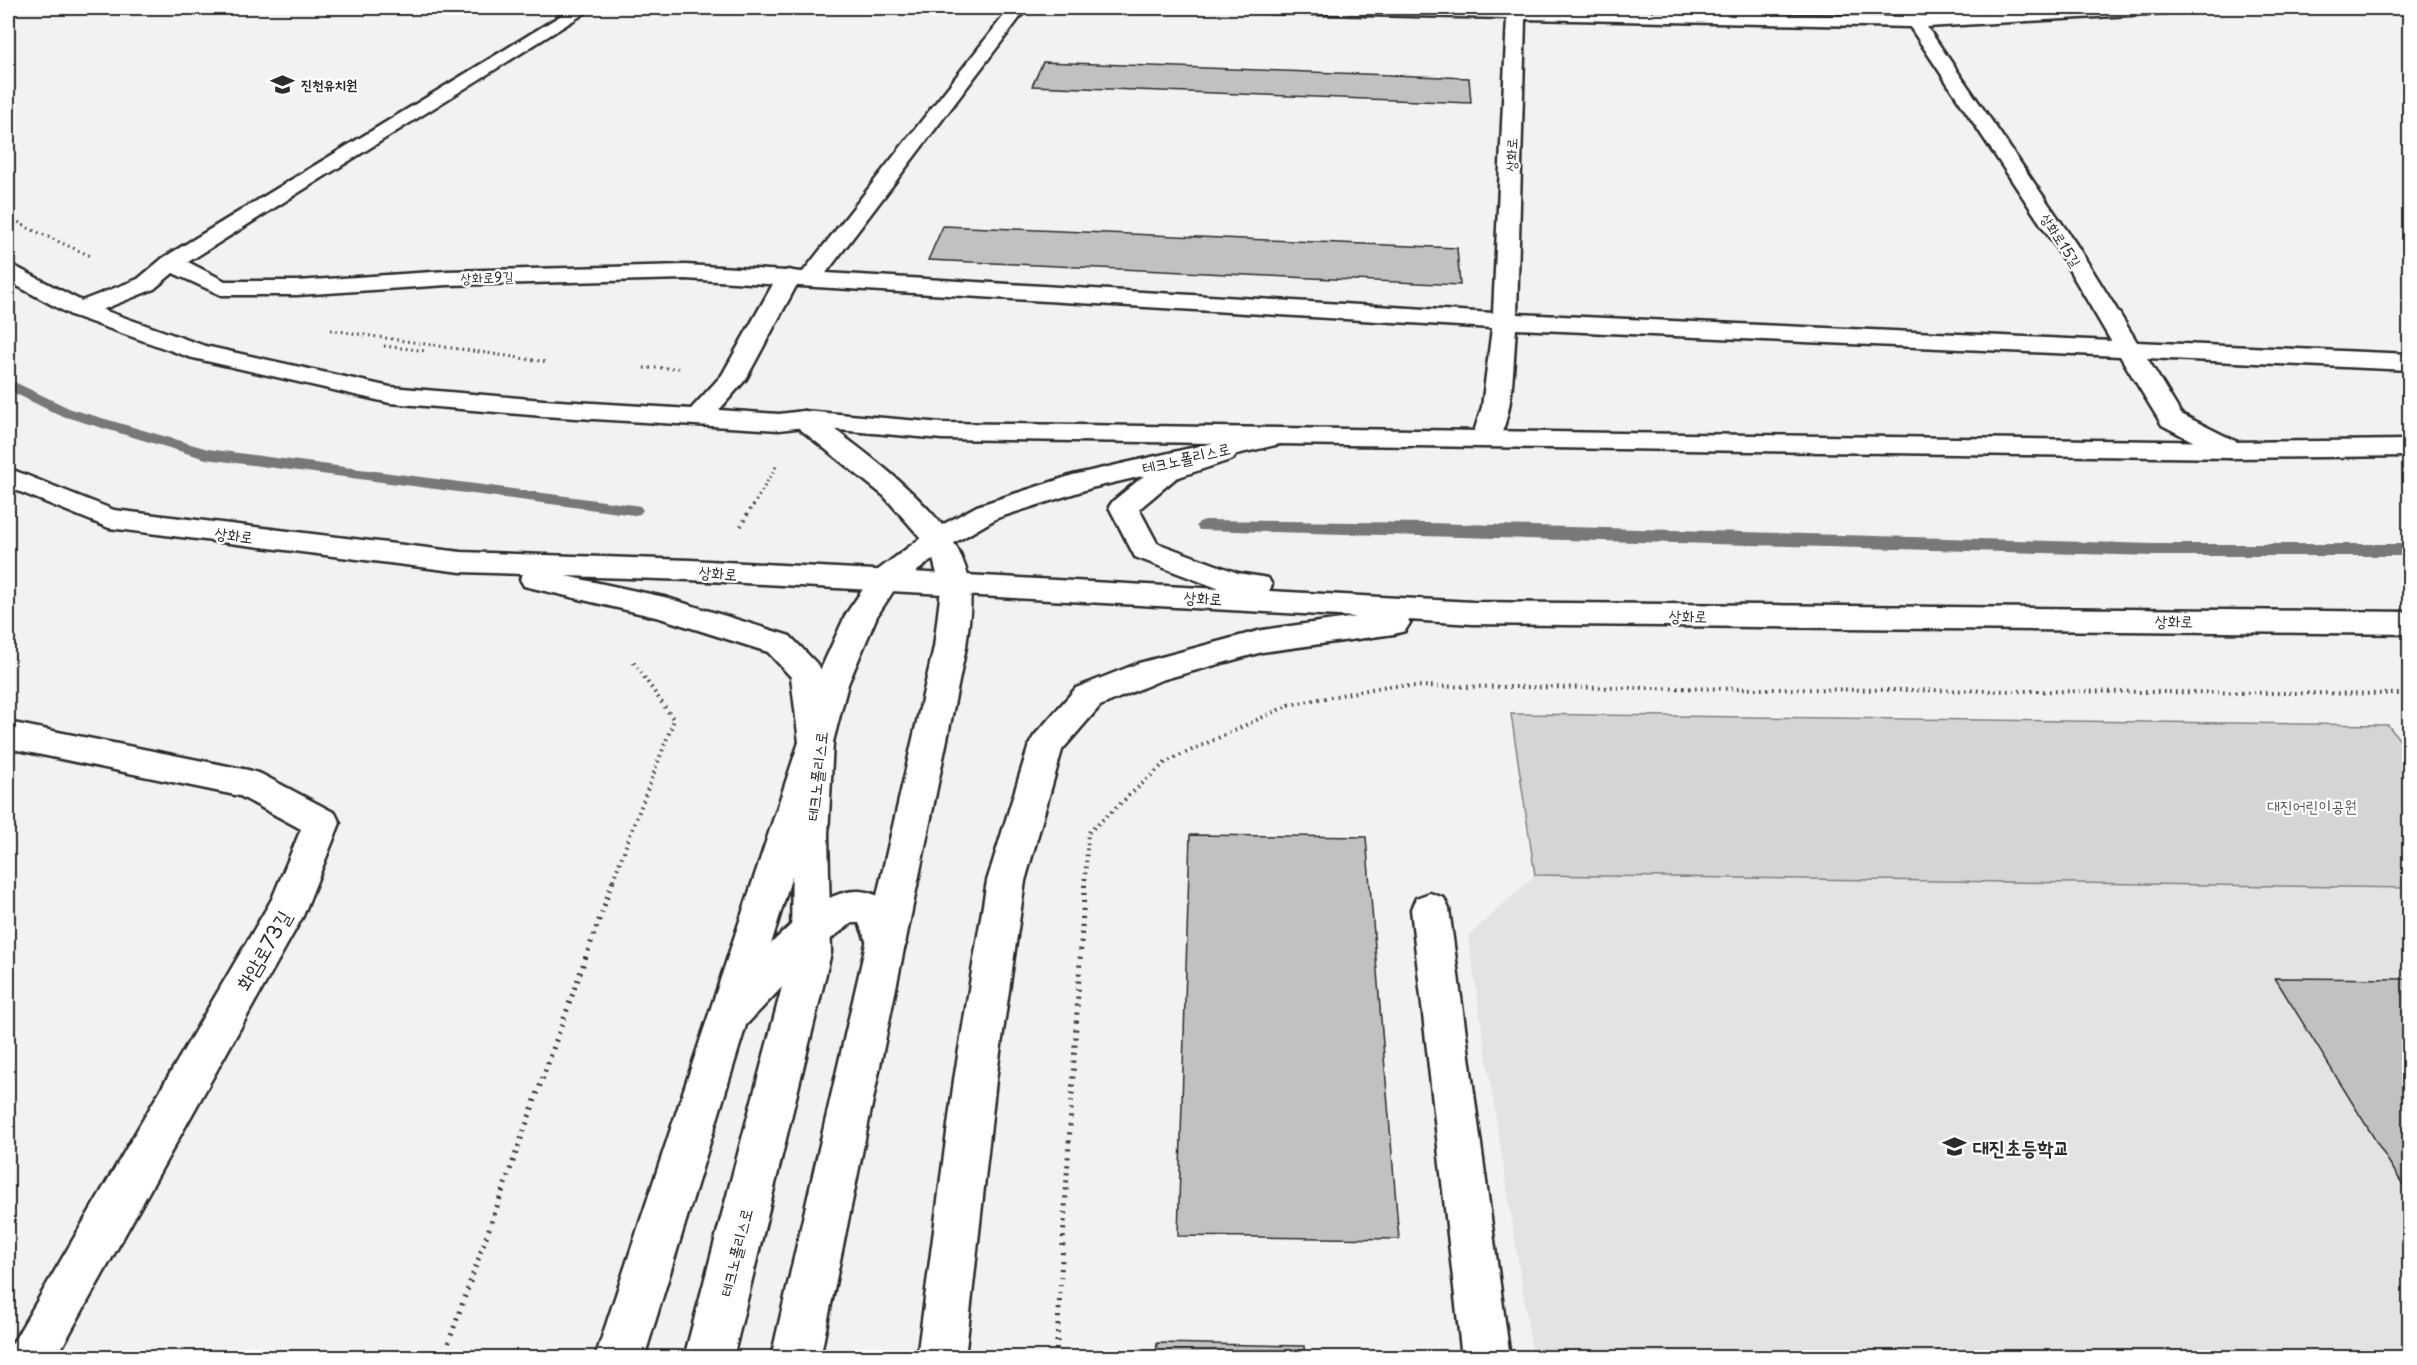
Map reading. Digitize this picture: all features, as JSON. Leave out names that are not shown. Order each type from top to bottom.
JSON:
[{"type":"main road","points":[[80,310],[146,284],[171,262],[584,8]]},
{"type":"main road","points":[[699,416],[733,379],[738,368],[799,279],[1019,8]]},
{"type":"main road","points":[[1271,8],[1516,15],[1912,15],[2164,8]]},
{"type":"main road","name":"상화로","points":[[1486,438],[1495,407],[1504,321],[1516,15]]},
{"type":"main road","name":"상화로15길","points":[[1912,15],[2065,244],[2171,418],[2231,450]]},
{"type":"main road","name":"상화로9길","points":[[171,262],[221,288],[297,288],[447,278],[685,273],[1504,321],[2409,362]]},
{"type":"main road","points":[[8,272],[80,310],[198,352],[390,395],[543,408],[779,422],[804,419],[942,430],[1274,437],[1486,438],[2231,450],[2409,448]]},
{"type":"main road","points":[[795,1358],[950,647],[956,585],[939,539],[886,482],[804,419]]},
{"type":"main road","points":[[1274,437],[1166,472],[1123,507],[1146,550],[1235,583],[1473,613]]},
{"type":"main road","name":"테크노폴리스로","points":[[708,1358],[811,953],[810,835],[816,742],[831,684],[862,614],[885,580],[939,539],[987,512],[1083,482],[1274,437]]},
{"type":"main road","name":"상화로","points":[[8,477],[109,519],[460,562],[885,580],[1473,613],[2409,623]]},
{"type":"main road","points":[[460,562],[664,608],[779,644],[807,674],[816,742],[620,1358]]},
{"type":"main road","points":[[941,1358],[975,1080],[1006,881],[1046,745],[1088,697],[1151,671],[1262,640],[1473,613]]},
{"type":"main road","name":"화암로73길","points":[[8,735],[248,784],[322,823],[289,905],[28,1358]]},
{"type":"main road","points":[[729,1017],[810,931],[842,910],[854,906],[874,911],[886,944]]},
{"type":"main road","points":[[1430,909],[1486,1358]]},
{"type":"path","points":[[8,215],[26,226],[95,258]]},
{"type":"path","points":[[321,329],[547,362]]},
{"type":"path","points":[[374,345],[429,352]]},
{"type":"path","points":[[637,368],[738,368]]},
{"type":"path","points":[[714,572],[804,419]]},
{"type":"path","points":[[444,1358],[630,832],[674,720],[632,660]]},
{"type":"path","points":[[1056,1358],[1088,833],[1166,762],[1289,705],[1387,686],[2409,694]]},
{"type":"shaded area","name":"대진초등학교","points":[[1535,875],[2409,888],[2409,1357],[1533,1357],[1468,937]]},
{"type":"green space","name":"대진어린이공원","points":[[1511,714],[2388,725],[2409,752],[2409,888],[1535,875]]},
{"type":"building","points":[[1043,62],[1469,78],[1471,103],[1032,86]]},
{"type":"building","points":[[943,226],[1457,248],[1460,285],[928,260]]},
{"type":"building","points":[[1190,835],[1366,837],[1399,1239],[1178,1236]]},
{"type":"building","points":[[2275,978],[2410,979],[2410,1196]]},
{"type":"building","points":[[1157,1343],[1304,1346],[1305,1358],[1156,1358]]},
{"type":"waterway","points":[[8,384],[65,412],[206,454],[634,510]]},
{"type":"waterway","points":[[1205,526],[1429,529],[2154,550],[2410,550]]},
{"type":"place","name":"진천유치원","points":[[283,84]]},
{"type":"place","name":"대진초등학교","points":[[1955,1147]]}]
